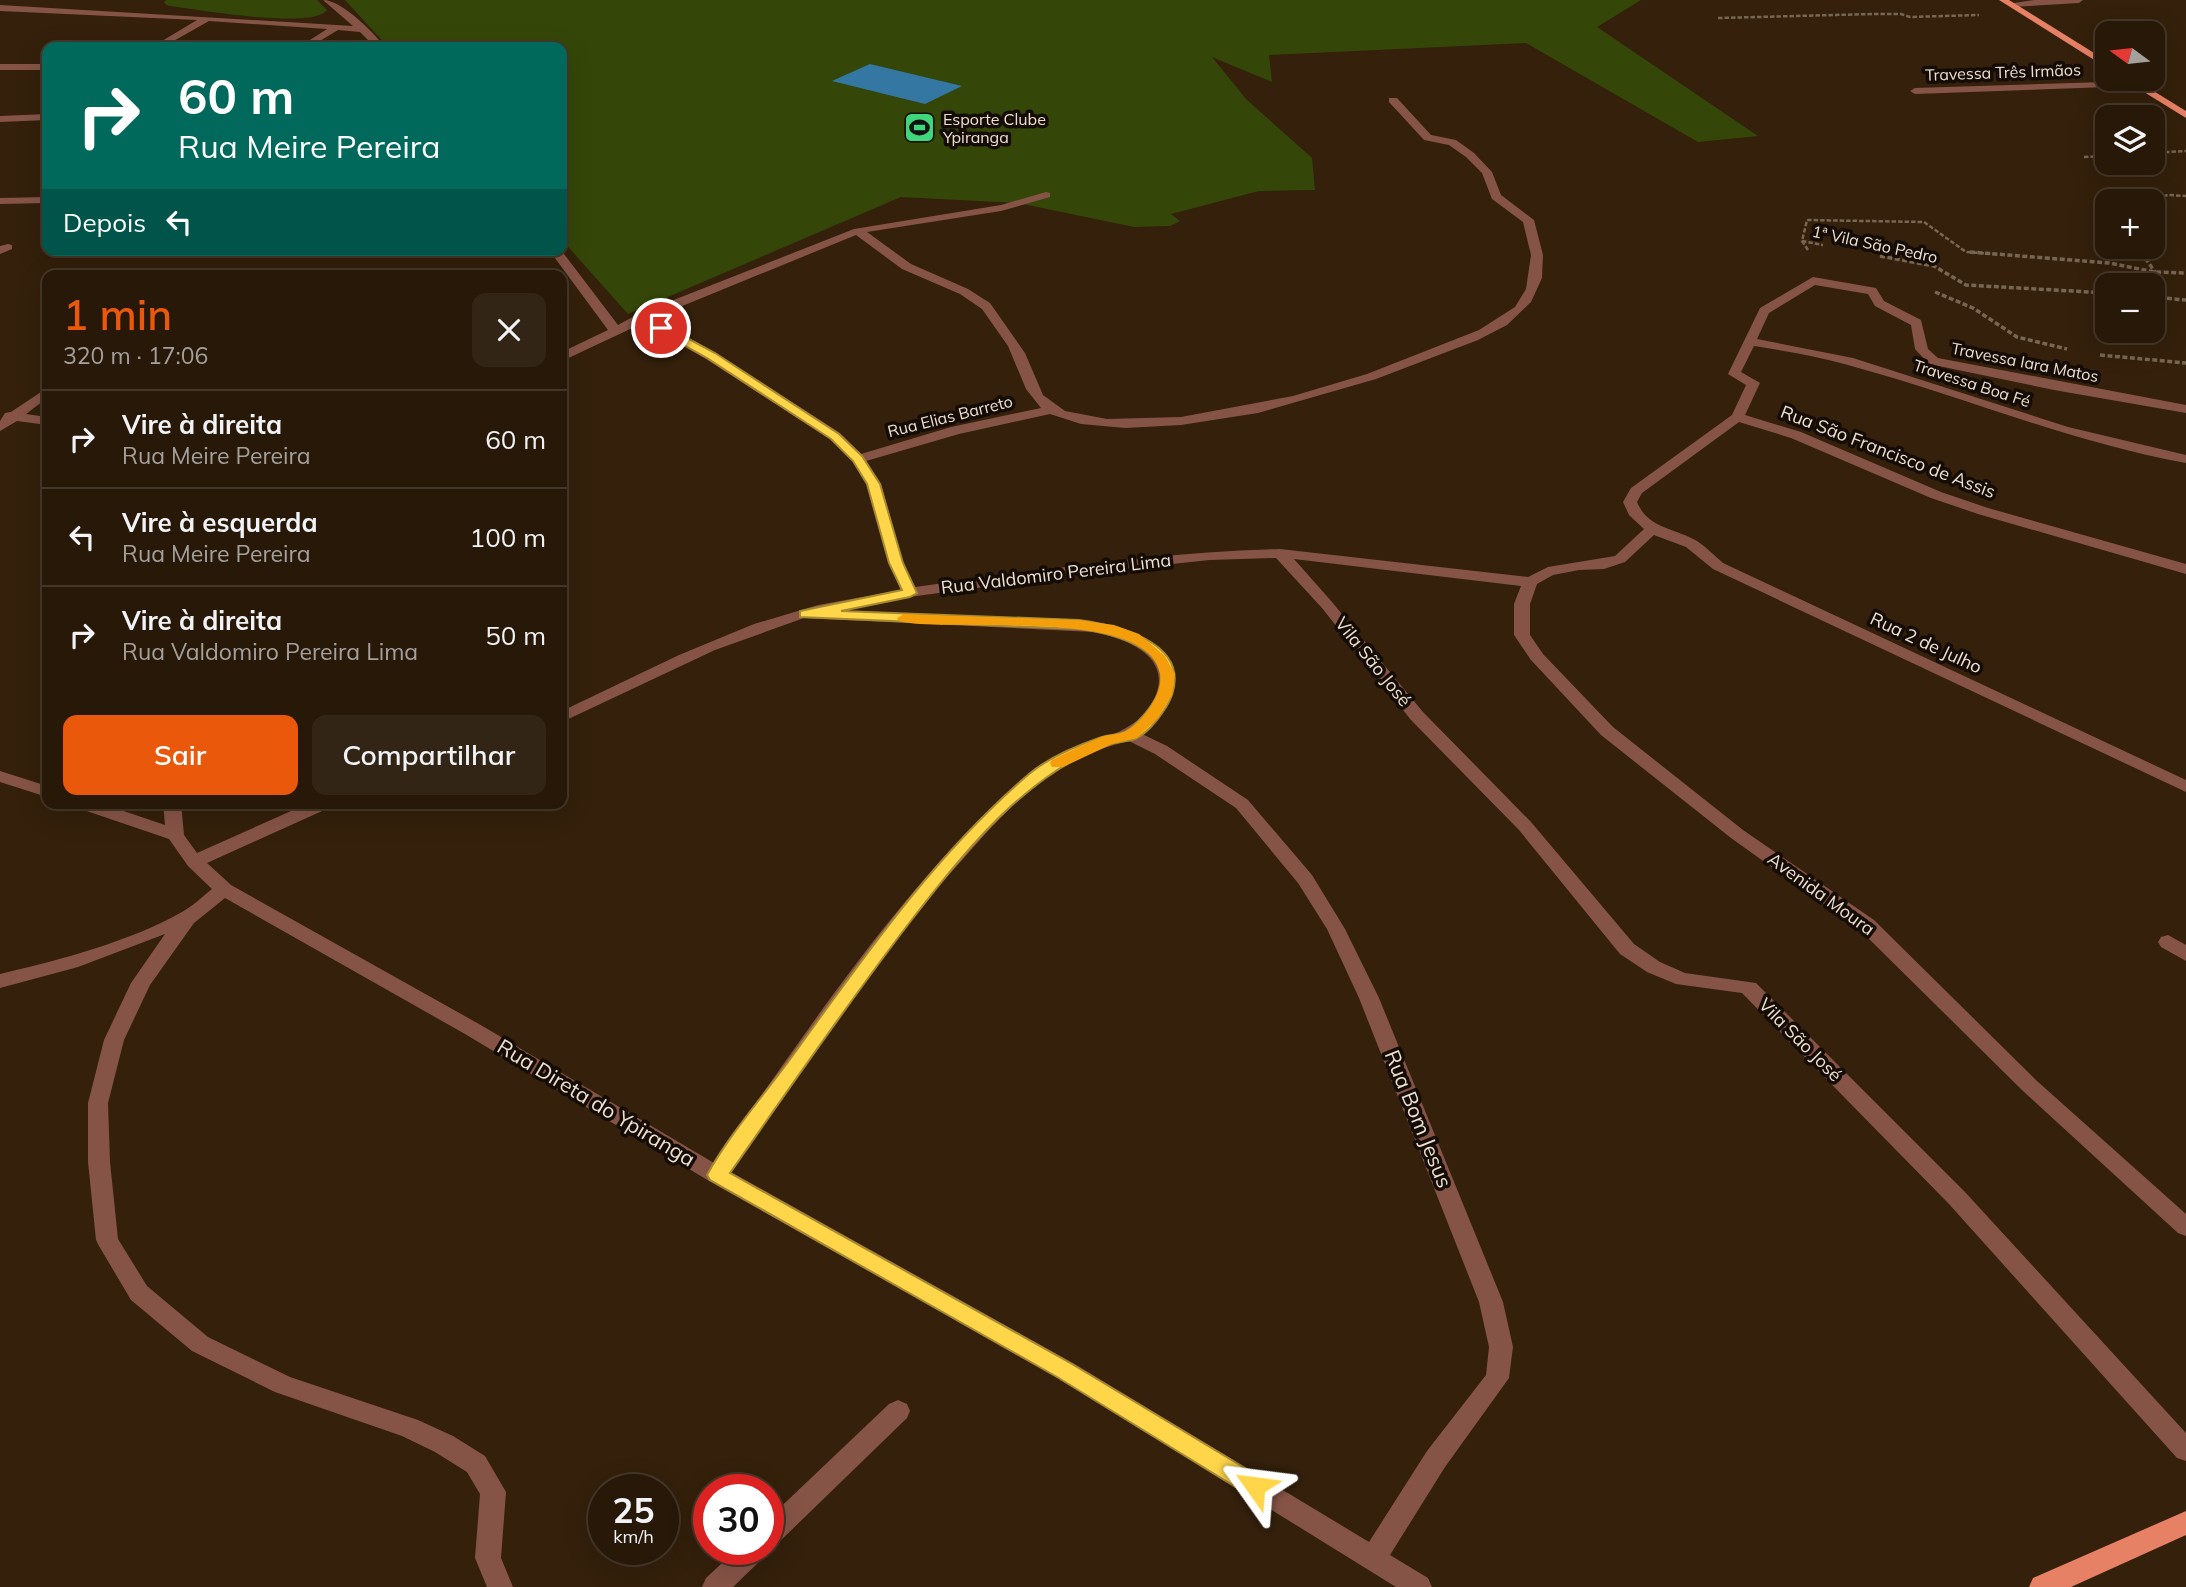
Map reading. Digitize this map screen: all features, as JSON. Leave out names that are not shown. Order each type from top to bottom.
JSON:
[{"type":"main road","points":[[2007,2],[2095,57]]},
{"type":"main road","points":[[2147,91],[2186,115]]},
{"type":"main road","points":[[2042,1587],[2186,1523]]},
{"type":"street","points":[[327,0],[375,42]]},
{"type":"street","points":[[2007,2],[2079,0]]},
{"type":"street","points":[[109,13],[130,4]]},
{"type":"street","points":[[0,8],[363,29]]},
{"type":"street","points":[[166,42],[207,18]]},
{"type":"street","points":[[312,42],[337,27]]},
{"type":"street","points":[[0,67],[42,67]]},
{"type":"street","name":"Travessa Três Irmãos","points":[[1915,91],[2095,83]]},
{"type":"street","points":[[858,231],[923,275],[956,287],[985,305],[1020,357],[1029,385],[1037,398],[1052,410],[1072,418],[1121,424],[1178,422],[1259,408],[1342,387],[1473,338],[1508,320],[1521,307],[1533,284],[1539,261],[1528,220],[1496,197],[1487,172],[1470,155],[1451,142],[1428,138],[1393,100]]},
{"type":"street","points":[[0,119],[42,117]]},
{"type":"street","points":[[567,354],[642,317],[858,231],[908,219],[995,210],[1024,204],[1046,195]]},
{"type":"street","points":[[0,201],[42,200]]},
{"type":"street","points":[[560,256],[615,330]]},
{"type":"street","name":"Travessa Iara Matos","points":[[1748,341],[1763,311],[1813,281],[1872,291],[1879,303],[1917,323],[1917,343],[1923,354],[1934,361],[2054,386],[2186,409]]},
{"type":"street","points":[[642,317],[711,356],[835,436],[858,459],[874,484],[896,563],[910,593]]},
{"type":"street","points":[[1530,582],[1548,572],[1620,559],[1653,528],[1634,512],[1630,502],[1636,491],[1737,416],[1753,383],[1734,374],[1748,341]]},
{"type":"street","name":"Travessa Boa Fé","points":[[1748,341],[1855,363],[2102,441],[2186,459]]},
{"type":"street","points":[[0,426],[42,396]]},
{"type":"street","name":"Rua Elias Barreto","points":[[858,459],[956,430],[1052,410]]},
{"type":"street","points":[[0,414],[42,420]]},
{"type":"street","name":"Rua São Francisco de Assis","points":[[1737,416],[1796,435],[1899,480],[1983,511],[2186,569]]},
{"type":"street","name":"Rua 2 de Julho","points":[[1653,528],[1691,544],[1718,566],[2186,787]]},
{"type":"street","name":"Rua Valdomiro Pereira Lima","points":[[567,715],[705,648],[762,626],[805,614],[910,593],[1201,556],[1280,553],[1530,582]]},
{"type":"street","name":"Vila São José","points":[[1280,553],[1327,605],[1417,716],[1525,826],[1627,949],[1646,965],[1676,977],[1704,983],[1729,982],[1749,988],[1957,1198],[2186,1450]]},
{"type":"street","name":"Avenida Moura","points":[[1530,582],[1522,604],[1522,635],[1551,674],[1607,731],[1737,834],[1867,925],[2030,1086],[2186,1227]]},
{"type":"street","points":[[717,1175],[870,962],[946,864],[1000,807],[1038,774],[1107,740],[1131,735],[1152,714],[1165,695],[1168,674],[1160,659],[1134,637],[1114,629],[1079,625],[805,614]]},
{"type":"street","name":"Rua Bom Jesus","points":[[1131,735],[1161,750],[1242,804],[1305,879],[1336,929],[1369,998],[1491,1302],[1501,1347],[1497,1378],[1436,1459],[1373,1559]]},
{"type":"street","points":[[0,776],[42,790]]},
{"type":"street","points":[[99,809],[175,835]]},
{"type":"street","name":"Rua Direta do Ypiranga","points":[[173,809],[175,835],[194,862],[224,889],[471,1029],[717,1175],[1065,1370],[1419,1587]]},
{"type":"street","points":[[194,862],[312,809]]},
{"type":"street","points":[[0,981],[48,970],[124,946],[187,918],[224,889]]},
{"type":"street","points":[[187,918],[141,983],[114,1040],[98,1102],[99,1162],[107,1240],[139,1293],[200,1344],[283,1385],[409,1428],[476,1464],[492,1492],[488,1558],[500,1587]]},
{"type":"street","points":[[2168,942],[2186,954]]},
{"type":"street","points":[[784,1521],[898,1411]]},
{"type":"street","points":[[715,1587],[738,1565]]},
{"type":"path","points":[[1718,18],[1873,14],[1937,17],[2025,12]]},
{"type":"path","points":[[2165,152],[2186,151]]},
{"type":"path","points":[[2084,157],[2095,157]]},
{"type":"path","points":[[2165,196],[2186,196]]},
{"type":"path","points":[[1809,251],[1802,241],[1807,220],[1924,222],[1966,252],[2109,263],[2155,272],[2186,273]]},
{"type":"path","name":"1ª Vila São Pedro","points":[[1802,241],[1828,246]]},
{"type":"path","name":"1ª Vila São Pedro","points":[[1868,254],[1934,267],[1966,285],[2095,292]]},
{"type":"path","points":[[2146,259],[2155,272]]},
{"type":"path","points":[[1931,291],[1973,308],[2017,337],[2067,349]]},
{"type":"path","points":[[2165,298],[2186,300]]},
{"type":"path","points":[[2093,355],[2186,363]]},
{"type":"green space","points":[[166,0],[317,0],[327,10],[317,16],[278,18],[169,6],[164,3]]},
{"type":"green space","name":"Esporte Clube Ypiranga","points":[[345,0],[1641,0],[1597,27],[1758,136],[1698,142],[1526,43],[1269,55],[1272,82],[1212,57],[1246,99],[1312,158],[1315,190],[1259,191],[1171,214],[1180,221],[1170,226],[1134,227],[1018,203],[901,197],[628,314],[567,246],[567,42],[383,42]]},
{"type":"water","points":[[870,64],[962,86],[925,104],[832,81]]},
{"type":"slow traffic","points":[[904,618],[1079,625],[1114,629],[1146,645],[1160,659],[1168,674],[1165,695],[1152,714],[1131,735],[1107,740],[1057,763]]},
{"type":"place","name":"Esporte Clube Ypiranga","points":[[920,128]]},
{"type":"route","points":[[661,328],[711,356],[835,436],[858,459],[874,484],[896,563],[910,593],[805,614],[1079,625],[1114,629],[1146,645],[1160,659],[1168,674],[1165,695],[1152,714],[1131,735],[1107,740],[1076,753],[1038,774],[1000,807],[946,864],[870,962],[717,1175],[1065,1370],[1255,1486]]}]
